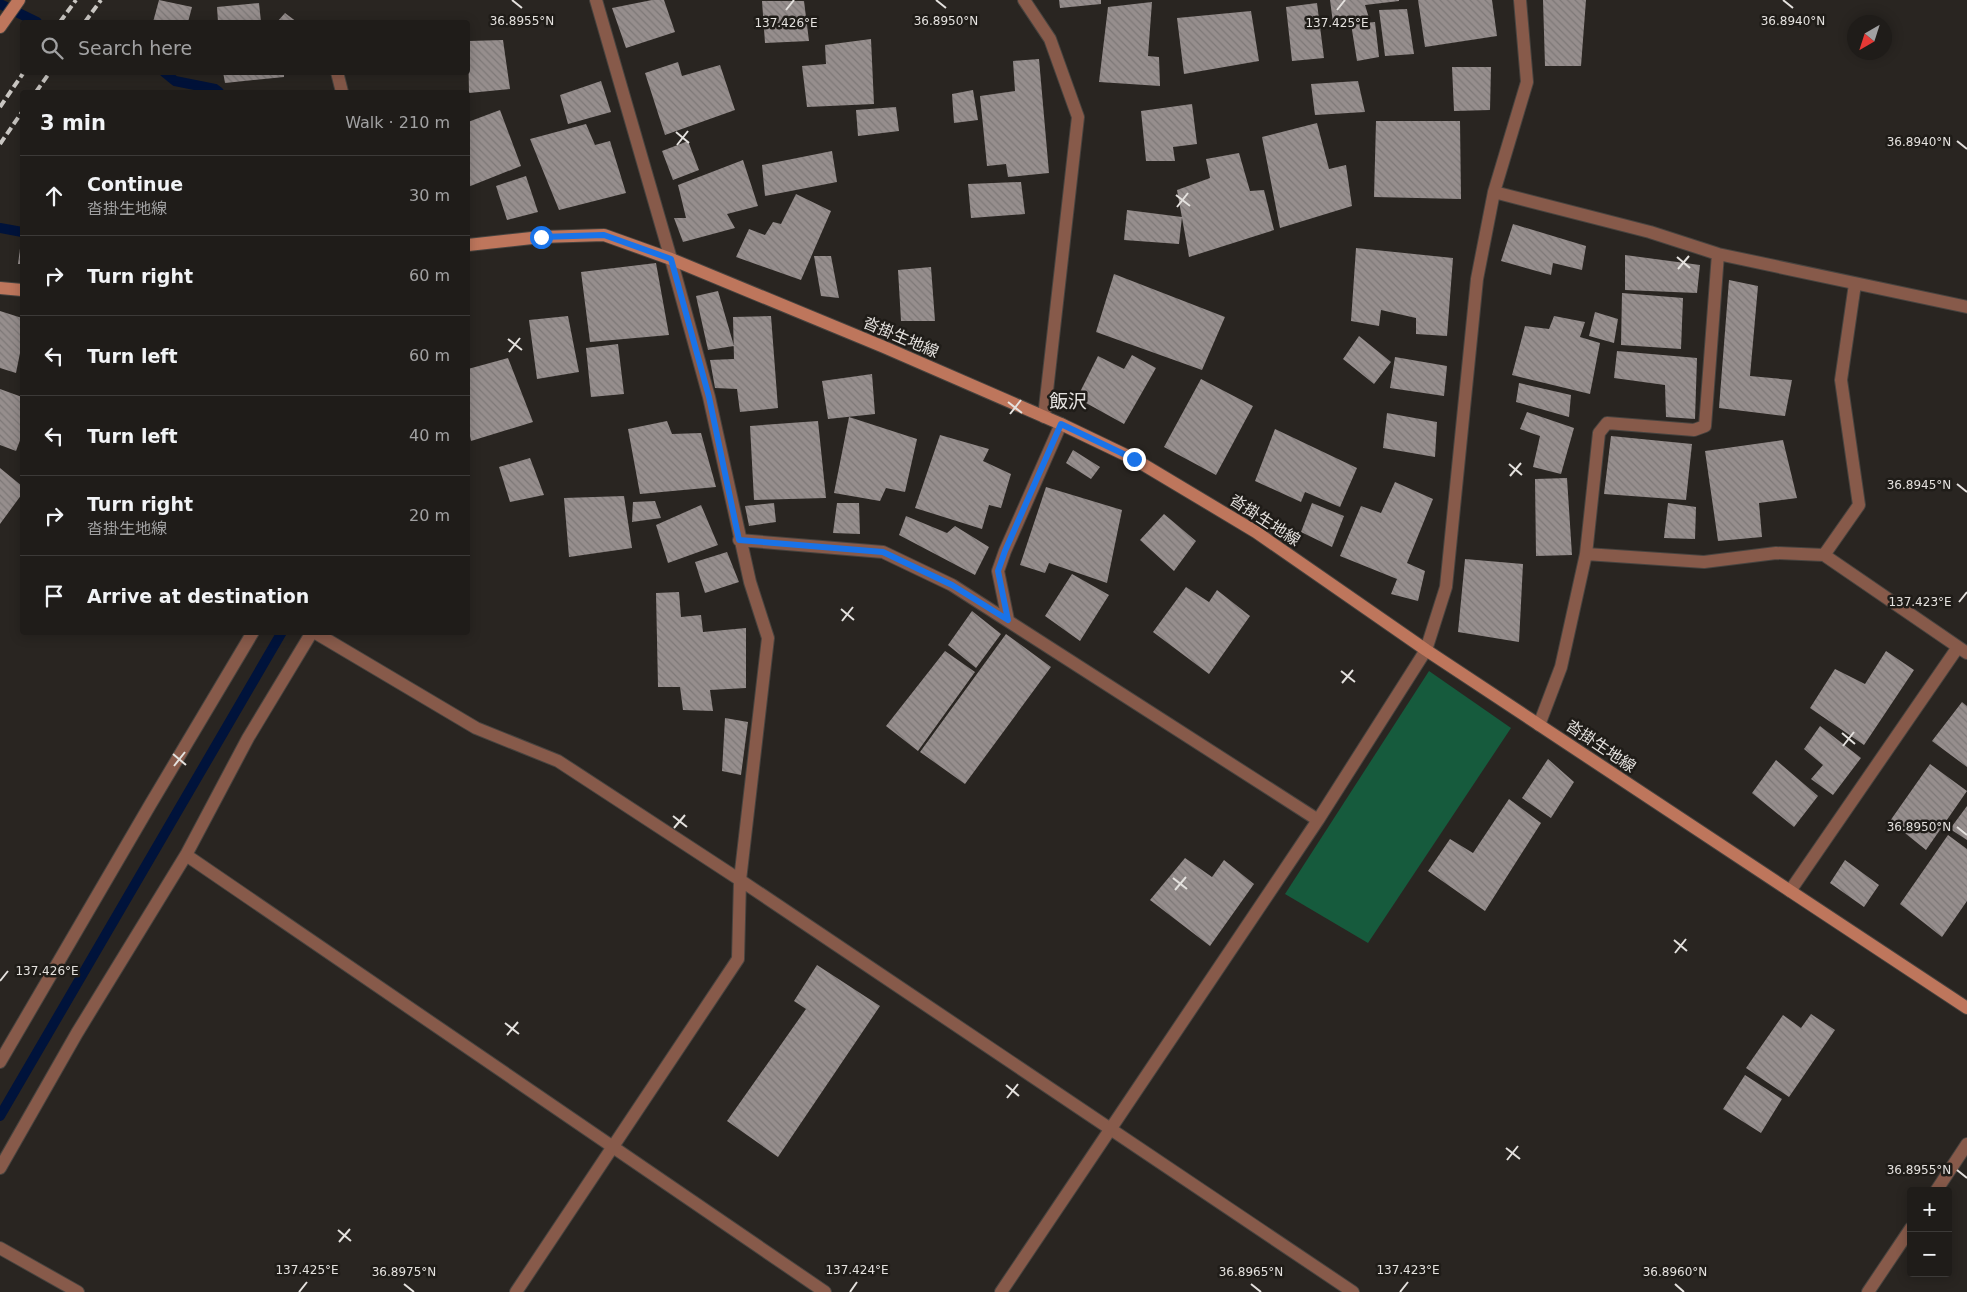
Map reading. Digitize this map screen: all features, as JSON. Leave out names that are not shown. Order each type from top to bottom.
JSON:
[{"type":"main road","points":[[0,27],[18,1]]},
{"type":"main road","name":"沓掛生地線","points":[[470,245],[541,237],[604,235],[671,259],[884,347],[1061,424],[1134,459],[1256,532],[1426,650],[1967,1008]]},
{"type":"main road","points":[[0,288],[20,290]]},
{"type":"street","points":[[516,1292],[738,959],[740,880],[768,638],[739,540],[709,397],[596,0]]},
{"type":"street","points":[[1024,0],[1050,38],[1078,116],[1044,417]]},
{"type":"street","points":[[1001,1292],[1318,820],[1426,650],[1446,587],[1477,280],[1494,192],[1526,82],[1520,0]]},
{"type":"street","points":[[338,75],[342,90]]},
{"type":"street","points":[[1494,192],[1650,232],[1718,254],[1967,307]]},
{"type":"street","points":[[1539,724],[1561,667],[1586,554],[1599,433],[1607,423],[1694,430],[1705,426],[1718,254]]},
{"type":"street","points":[[1824,555],[1859,505],[1841,380],[1856,284]]},
{"type":"street","points":[[1008,620],[998,571],[1061,424]]},
{"type":"street","points":[[739,540],[883,552],[952,585],[1318,820]]},
{"type":"street","points":[[1586,554],[1704,562],[1776,553],[1824,555],[1963,650],[1790,891]]},
{"type":"street","points":[[0,1062],[150,805],[252,635]]},
{"type":"street","points":[[0,1168],[77,1033],[186,855],[248,738],[311,635]]},
{"type":"street","points":[[318,635],[476,728],[558,761],[740,880],[1353,1292]]},
{"type":"street","points":[[186,855],[825,1292]]},
{"type":"street","points":[[1939,1187],[1967,1144]]},
{"type":"street","points":[[1875,1289],[1909,1232]]},
{"type":"street","points":[[0,1248],[78,1292]]},
{"type":"green space","points":[[1429,671],[1511,728],[1368,943],[1285,894]]},
{"type":"building","points":[[159,0],[192,7],[189,20],[154,20]]},
{"type":"building","points":[[652,0],[664,0],[675,32],[626,48],[612,8]]},
{"type":"building","points":[[1059,0],[1101,0],[1101,4],[1060,8]]},
{"type":"building","points":[[1330,0],[1399,1],[1365,5],[1369,18],[1333,23]]},
{"type":"building","points":[[1418,0],[1492,0],[1497,36],[1425,47]]},
{"type":"building","points":[[1543,0],[1586,0],[1581,66],[1545,66]]},
{"type":"building","points":[[762,1],[804,1],[809,41],[765,43]]},
{"type":"building","points":[[1152,2],[1148,56],[1159,57],[1160,86],[1099,82],[1108,7]]},
{"type":"building","points":[[259,3],[261,20],[218,20],[217,7]]},
{"type":"building","points":[[1317,3],[1324,58],[1292,61],[1286,7]]},
{"type":"building","points":[[1407,9],[1414,54],[1385,56],[1379,10]]},
{"type":"building","points":[[1251,11],[1259,61],[1184,74],[1177,18]]},
{"type":"building","points":[[285,13],[294,20],[279,20]]},
{"type":"building","points":[[1375,22],[1379,57],[1357,61],[1351,24]]},
{"type":"building","points":[[871,39],[874,104],[807,107],[802,66],[826,64],[825,45]]},
{"type":"building","points":[[503,40],[510,89],[470,93],[470,41]]},
{"type":"building","points":[[1039,59],[1049,173],[1008,177],[1006,164],[987,166],[980,96],[1015,91],[1013,61]]},
{"type":"building","points":[[678,62],[682,76],[720,65],[735,110],[665,135],[645,73]]},
{"type":"building","points":[[1452,67],[1491,67],[1490,110],[1454,111]]},
{"type":"building","points":[[224,75],[284,75],[284,77],[225,83]]},
{"type":"building","points":[[601,81],[611,112],[568,124],[560,95]]},
{"type":"building","points":[[1358,81],[1365,112],[1315,115],[1311,84]]},
{"type":"building","points":[[973,90],[978,120],[954,123],[952,94]]},
{"type":"building","points":[[1192,104],[1197,144],[1173,147],[1175,161],[1146,161],[1141,111]]},
{"type":"building","points":[[896,107],[899,131],[858,136],[856,110]]},
{"type":"building","points":[[500,110],[521,166],[470,186],[470,121]]},
{"type":"building","points":[[1376,121],[1460,121],[1461,199],[1374,197]]},
{"type":"building","points":[[1317,123],[1329,169],[1346,165],[1352,206],[1280,228],[1262,137]]},
{"type":"building","points":[[586,124],[595,145],[610,141],[626,193],[559,210],[530,139]]},
{"type":"building","points":[[688,141],[699,170],[673,180],[662,151]]},
{"type":"building","points":[[832,151],[837,182],[765,196],[762,165]]},
{"type":"building","points":[[1239,153],[1250,191],[1264,190],[1274,230],[1189,257],[1177,190],[1210,178],[1206,159]]},
{"type":"building","points":[[743,160],[758,206],[727,214],[735,228],[683,242],[674,218],[686,218],[678,185]]},
{"type":"building","points":[[526,176],[538,212],[507,220],[496,186]]},
{"type":"building","points":[[1021,182],[1025,214],[971,218],[968,184]]},
{"type":"building","points":[[796,194],[831,211],[801,280],[736,257],[749,229],[765,235],[773,222],[781,224]]},
{"type":"building","points":[[1127,210],[1182,217],[1179,244],[1124,240]]},
{"type":"building","points":[[1513,224],[1586,246],[1582,270],[1553,263],[1551,275],[1501,261]]},
{"type":"building","points":[[1356,248],[1453,258],[1447,336],[1416,334],[1416,318],[1381,310],[1379,326],[1351,321]]},
{"type":"building","points":[[1625,255],[1700,265],[1697,293],[1625,290]]},
{"type":"building","points":[[814,256],[831,256],[839,298],[821,296]]},
{"type":"building","points":[[656,263],[669,335],[590,342],[581,272]]},
{"type":"building","points":[[931,267],[935,321],[901,321],[898,270]]},
{"type":"building","points":[[1114,274],[1225,317],[1202,370],[1096,332]]},
{"type":"building","points":[[1729,280],[1758,286],[1750,376],[1792,380],[1785,416],[1719,408]]},
{"type":"building","points":[[718,291],[734,346],[708,350],[696,296]]},
{"type":"building","points":[[1622,293],[1683,298],[1681,349],[1621,345]]},
{"type":"building","points":[[0,311],[20,317],[20,353],[16,373],[0,368]]},
{"type":"building","points":[[1595,312],[1618,319],[1614,343],[1589,336]]},
{"type":"building","points":[[568,316],[579,372],[537,379],[529,320]]},
{"type":"building","points":[[771,316],[778,408],[740,412],[737,389],[715,388],[710,360],[734,359],[733,317]]},
{"type":"building","points":[[1554,316],[1585,322],[1580,337],[1600,343],[1590,394],[1512,375],[1525,326],[1549,329]]},
{"type":"building","points":[[1359,336],[1391,362],[1374,384],[1343,359]]},
{"type":"building","points":[[618,344],[624,394],[591,397],[586,348]]},
{"type":"building","points":[[1617,351],[1697,358],[1695,419],[1666,417],[1665,385],[1614,378]]},
{"type":"building","points":[[1132,355],[1156,368],[1124,424],[1077,398],[1098,356],[1124,369]]},
{"type":"building","points":[[1395,357],[1447,366],[1444,396],[1390,388]]},
{"type":"building","points":[[508,358],[533,422],[471,441],[470,368]]},
{"type":"building","points":[[872,374],[875,414],[828,419],[822,381]]},
{"type":"building","points":[[1201,379],[1253,406],[1216,475],[1164,447]]},
{"type":"building","points":[[1519,383],[1571,395],[1569,417],[1516,402]]},
{"type":"building","points":[[0,389],[20,396],[20,440],[16,451],[0,445]]},
{"type":"building","points":[[1527,412],[1574,428],[1561,474],[1533,467],[1540,436],[1520,429]]},
{"type":"building","points":[[1387,413],[1437,422],[1435,457],[1383,448]]},
{"type":"building","points":[[849,417],[917,439],[905,492],[886,488],[880,501],[834,493]]},
{"type":"building","points":[[667,421],[672,434],[701,433],[716,487],[640,494],[628,429]]},
{"type":"building","points":[[818,421],[826,498],[754,500],[750,426]]},
{"type":"building","points":[[1275,429],[1357,468],[1340,507],[1305,492],[1301,502],[1255,481]]},
{"type":"building","points":[[940,435],[989,449],[983,461],[1011,474],[1001,508],[989,505],[982,529],[915,508]]},
{"type":"building","points":[[1611,436],[1692,444],[1686,500],[1604,494]]},
{"type":"building","points":[[1783,440],[1797,498],[1759,503],[1762,537],[1718,541],[1705,451]]},
{"type":"building","points":[[1073,450],[1100,467],[1091,479],[1066,463]]},
{"type":"building","points":[[530,458],[544,495],[510,502],[499,467]]},
{"type":"building","points":[[0,468],[20,484],[20,497],[0,524]]},
{"type":"building","points":[[1567,478],[1572,555],[1536,556],[1535,479]]},
{"type":"building","points":[[1395,482],[1433,499],[1407,563],[1425,571],[1418,601],[1391,594],[1397,579],[1340,556],[1361,506],[1381,513]]},
{"type":"building","points":[[1046,487],[1122,510],[1107,583],[1049,563],[1045,573],[1020,565]]},
{"type":"building","points":[[624,496],[632,548],[569,557],[564,498]]},
{"type":"building","points":[[655,501],[661,518],[632,522],[633,502]]},
{"type":"building","points":[[774,503],[776,522],[749,526],[745,506]]},
{"type":"building","points":[[837,503],[859,503],[860,534],[833,533]]},
{"type":"building","points":[[1312,503],[1344,516],[1332,547],[1301,532]]},
{"type":"building","points":[[1668,503],[1696,507],[1695,539],[1664,538]]},
{"type":"building","points":[[701,505],[718,545],[668,563],[656,525]]},
{"type":"building","points":[[1164,514],[1196,541],[1174,571],[1140,540]]},
{"type":"building","points":[[906,516],[947,533],[955,526],[989,547],[975,575],[899,535]]},
{"type":"building","points":[[727,552],[739,582],[705,593],[695,562]]},
{"type":"building","points":[[1465,559],[1523,564],[1519,642],[1458,632]]},
{"type":"building","points":[[1072,574],[1109,595],[1080,641],[1045,616]]},
{"type":"building","points":[[1186,587],[1209,602],[1217,590],[1250,616],[1209,674],[1153,632]]},
{"type":"building","points":[[679,592],[681,617],[701,615],[703,632],[746,628],[746,688],[710,690],[713,711],[683,710],[680,687],[658,687],[656,593]]},
{"type":"building","points":[[972,611],[1001,634],[976,668],[948,645]]},
{"type":"building","points":[[1006,634],[1051,667],[965,784],[920,752]]},
{"type":"building","points":[[945,651],[975,672],[918,751],[886,726]]},
{"type":"building","points":[[1886,651],[1914,670],[1864,745],[1810,708],[1835,669],[1865,684]]},
{"type":"building","points":[[1962,702],[1967,706],[1967,767],[1932,741]]},
{"type":"building","points":[[725,718],[748,722],[741,775],[722,771]]},
{"type":"building","points":[[1820,726],[1861,758],[1833,795],[1811,779],[1823,765],[1804,749]]},
{"type":"building","points":[[1548,759],[1574,782],[1551,818],[1522,798]]},
{"type":"building","points":[[1776,760],[1818,796],[1794,827],[1752,793]]},
{"type":"building","points":[[1930,764],[1967,791],[1926,850],[1890,821]]},
{"type":"building","points":[[1509,799],[1541,823],[1485,911],[1428,871],[1450,839],[1473,853]]},
{"type":"building","points":[[1967,806],[1967,840],[1950,829]]},
{"type":"building","points":[[1948,835],[1967,849],[1967,901],[1942,937],[1900,904]]},
{"type":"building","points":[[1185,858],[1212,877],[1224,860],[1254,884],[1210,946],[1150,900]]},
{"type":"building","points":[[1845,860],[1879,885],[1864,907],[1830,883]]},
{"type":"building","points":[[817,965],[880,1006],[778,1157],[727,1121],[806,1009],[794,1001]]},
{"type":"building","points":[[1811,1014],[1835,1030],[1789,1097],[1746,1068],[1783,1015],[1801,1028]]},
{"type":"building","points":[[1745,1075],[1782,1099],[1761,1133],[1723,1109]]},
{"type":"waterway","points":[[0,4],[33,20]]},
{"type":"waterway","points":[[168,75],[175,81],[216,90]]},
{"type":"waterway","points":[[0,228],[20,232]]},
{"type":"waterway","points":[[0,1116],[280,635]]},
{"type":"railway","points":[[61,20],[76,0]]},
{"type":"railway","points":[[86,20],[101,0]]},
{"type":"railway","points":[[0,107],[22,75]]},
{"type":"railway","points":[[37,90],[48,75]]},
{"type":"railway","points":[[0,144],[20,115]]},
{"type":"district","name":"飯沢","points":[[1068,401]]},
{"type":"route","points":[[541,237],[604,235],[671,259],[709,397],[739,540],[883,552],[952,585],[1008,620],[998,571],[1061,424],[1134,459]]}]
